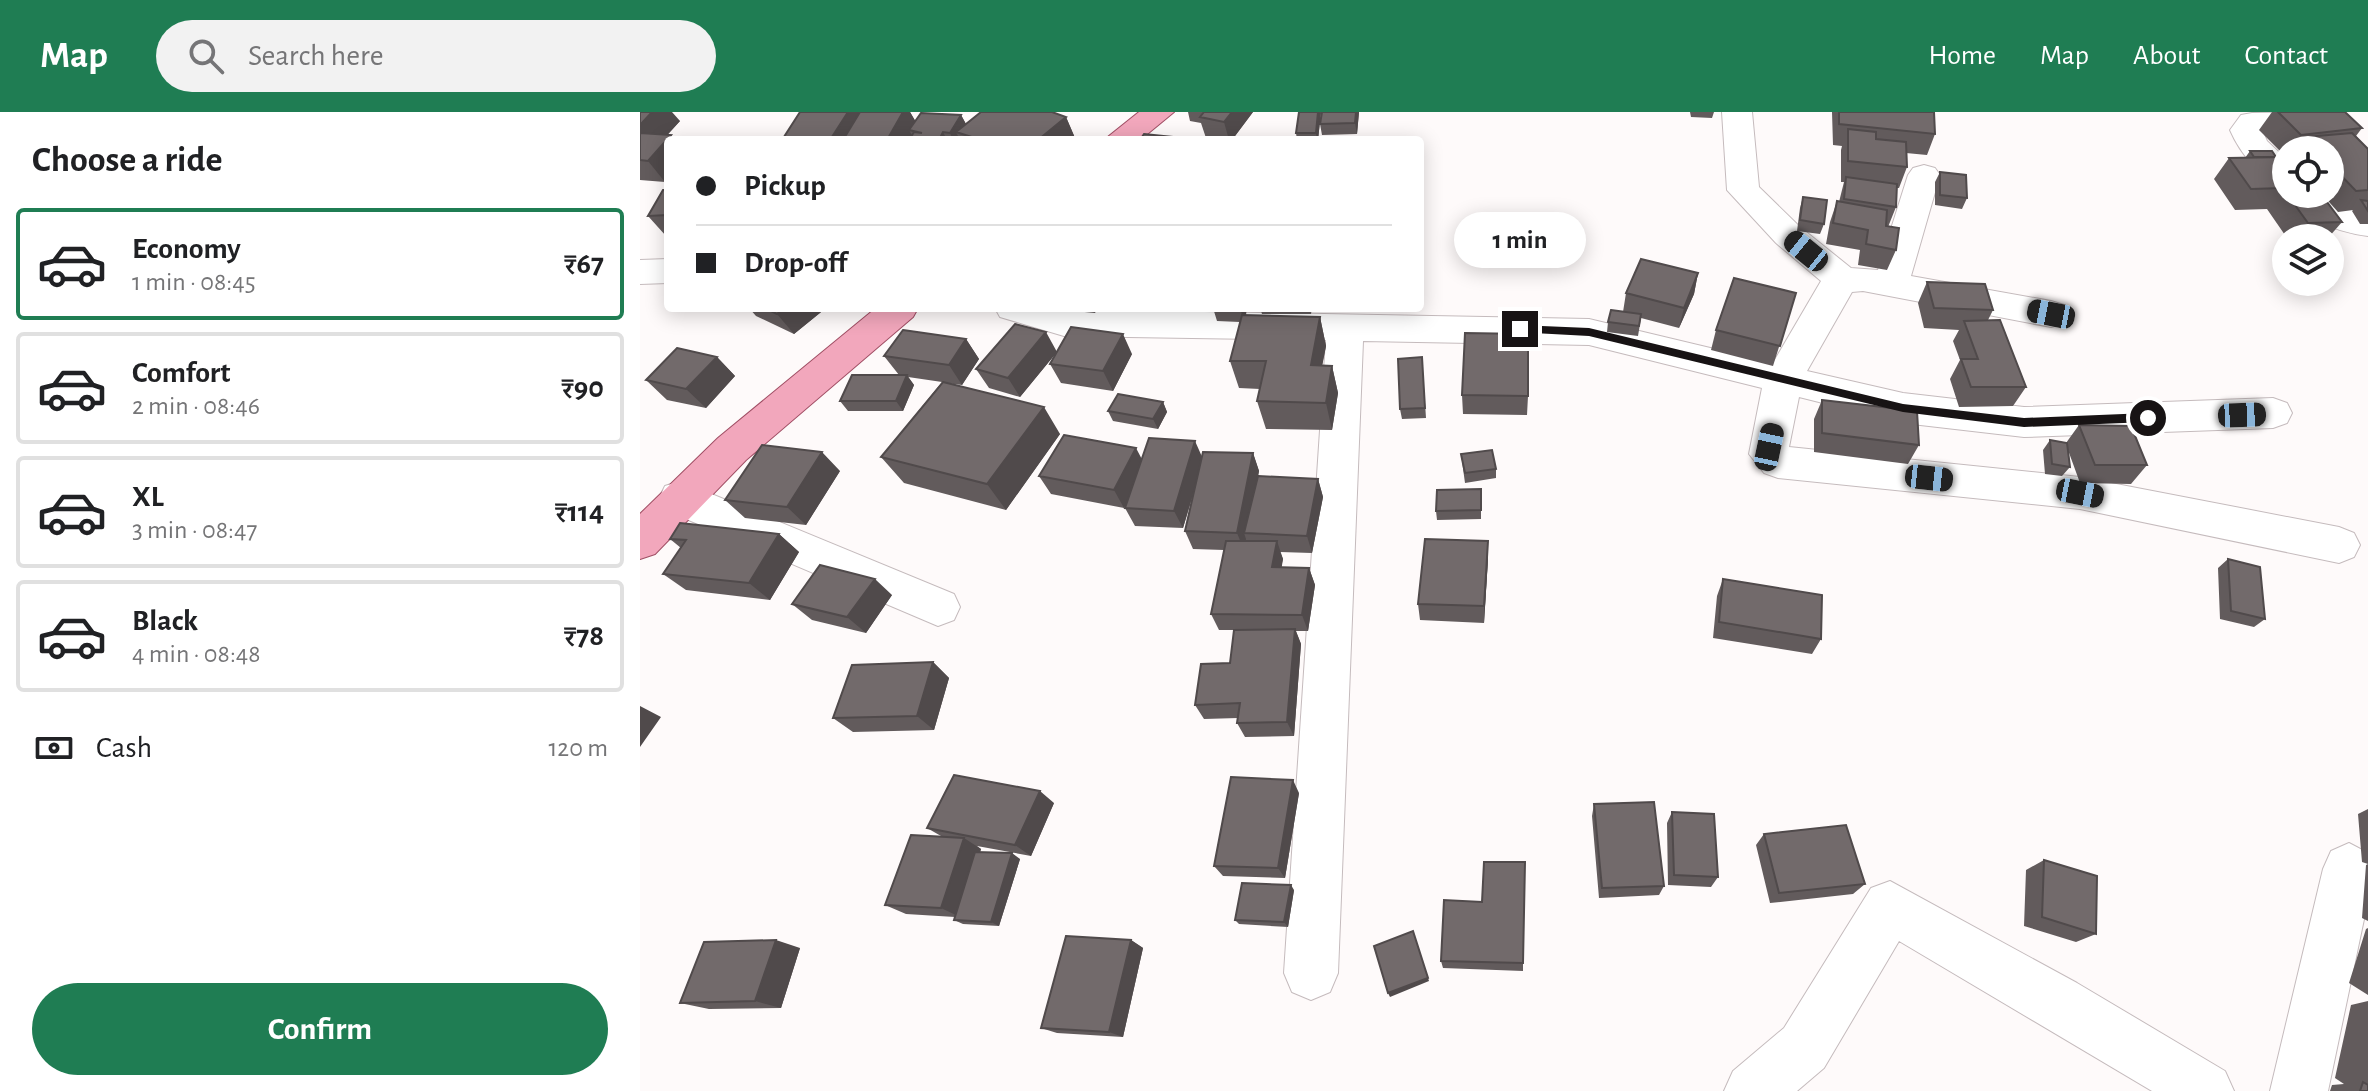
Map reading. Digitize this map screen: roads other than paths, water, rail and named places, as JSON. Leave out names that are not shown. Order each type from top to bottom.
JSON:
[{"type":"main road","points":[[1126,136],[1159,112]]},
{"type":"main road","points":[[640,542],[680,498],[771,414],[895,312]]},
{"type":"street","points":[[1737,112],[1743,190],[1788,235],[1844,281]]},
{"type":"street","points":[[2272,163],[2253,146],[2246,130],[2252,122],[2303,112]]},
{"type":"street","points":[[1892,283],[1909,217],[1924,175]]},
{"type":"street","points":[[2322,208],[2330,215],[2353,224],[2368,225]]},
{"type":"street","points":[[640,272],[664,271]]},
{"type":"street","points":[[2051,314],[1892,283],[1863,279],[1844,281],[1836,286],[1783,379],[1769,454],[1778,462],[2080,493],[2339,545]]},
{"type":"street","points":[[1027,312],[1064,323],[1589,332],[1903,408],[2024,422],[2273,413]]},
{"type":"street","points":[[1311,973],[1345,327]]},
{"type":"street","points":[[680,498],[938,607]]},
{"type":"street","points":[[2299,1091],[2349,869]]},
{"type":"street","points":[[1753,1091],[1804,1048],[1890,907],[2058,1002],[2205,1091]]}]
